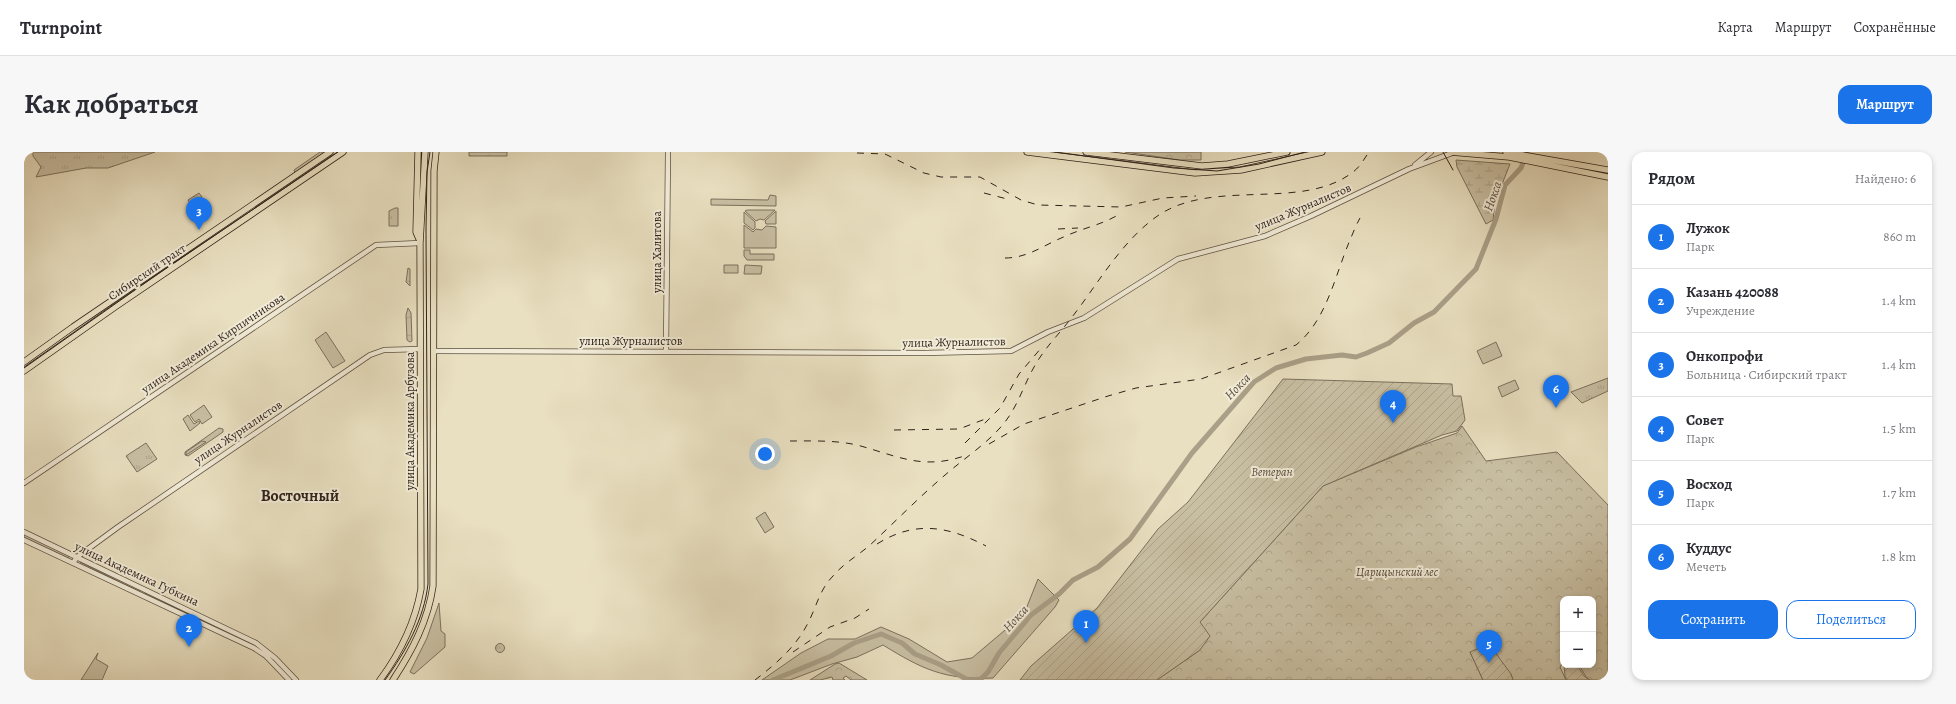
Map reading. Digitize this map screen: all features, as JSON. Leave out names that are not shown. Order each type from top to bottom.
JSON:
[{"type":"main road","name":"Сибирский тракт","points":[[24,362],[73,326],[330,152]]},
{"type":"main road","name":"Сибирский тракт","points":[[24,371],[115,306],[343,152]]},
{"type":"main road","points":[[418,152],[416,232],[420,243]]},
{"type":"main road","name":"улица Академика Арбузова","points":[[380,680],[403,645],[415,613],[421,589],[420,243],[425,152]]},
{"type":"main road","name":"улица Академика Арбузова","points":[[393,680],[414,647],[429,606],[433,586],[434,171],[436,152]]},
{"type":"main road","points":[[1027,152],[1195,173],[1241,170],[1322,152]]},
{"type":"main road","points":[[1086,152],[1202,166],[1228,164],[1287,152]]},
{"type":"main road","points":[[1450,152],[1508,154],[1608,177]]},
{"type":"main road","points":[[1538,161],[1608,170]]},
{"type":"street","name":"улица Халитова","points":[[666,351],[668,152]]},
{"type":"street","points":[[1424,152],[1425,158]]},
{"type":"street","points":[[1409,169],[1431,152]]},
{"type":"street","name":"улица Журналистов","points":[[434,351],[924,353],[1011,351],[1048,332],[1084,318],[1178,259],[1265,236],[1311,216],[1409,169],[1455,152]]},
{"type":"street","name":"улица Академика Кирпичникова","points":[[24,483],[376,245],[420,243]]},
{"type":"street","name":"улица Журналистов","points":[[77,557],[118,527],[370,355],[384,350],[420,349]]},
{"type":"street","name":"улица Академика Губкина","points":[[24,532],[256,643],[275,658],[296,680]]},
{"type":"street","name":"улица Академика Губкина","points":[[24,540],[254,648],[266,656],[289,680]]},
{"type":"street","points":[[73,563],[77,557]]},
{"type":"street","points":[[142,595],[144,589]]},
{"type":"street","points":[[205,625],[208,619]]},
{"type":"green space","points":[[33,152],[155,152],[108,168],[86,168],[36,177],[41,167],[33,156]]},
{"type":"green space","points":[[320,152],[326,152],[295,173],[294,170]]},
{"type":"green space","points":[[469,152],[507,152],[507,156],[469,156]]},
{"type":"green space","points":[[1125,152],[1201,152],[1201,160],[1180,160]]},
{"type":"green space","points":[[1456,160],[1510,164],[1495,202],[1493,220],[1486,224],[1457,167]]},
{"type":"green space","points":[[199,193],[202,197],[191,205],[188,200]]},
{"type":"green space","points":[[770,195],[776,196],[776,206],[711,205],[711,199],[768,200]]},
{"type":"green space","points":[[398,208],[398,226],[389,226],[389,211]]},
{"type":"green space","points":[[775,210],[764,220],[760,219],[756,221],[745,211]]},
{"type":"green space","points":[[776,211],[776,224],[766,224],[765,221]]},
{"type":"green space","points":[[744,212],[755,222],[755,228],[753,230],[744,223]]},
{"type":"green space","points":[[744,225],[753,232],[756,229],[762,230],[766,226],[776,227],[776,248],[744,248]]},
{"type":"green space","points":[[744,250],[750,250],[750,254],[774,254],[774,260],[747,260],[744,256]]},
{"type":"green space","points":[[724,265],[738,265],[738,273],[724,273]]},
{"type":"green space","points":[[745,265],[762,266],[761,274],[744,274]]},
{"type":"green space","points":[[408,268],[410,269],[410,286],[406,282]]},
{"type":"green space","points":[[408,308],[411,313],[412,341],[410,342],[407,340],[406,315]]},
{"type":"green space","points":[[326,332],[345,361],[333,368],[315,340]]},
{"type":"green space","points":[[1496,342],[1502,356],[1483,364],[1477,351]]},
{"type":"green space","points":[[1608,378],[1608,391],[1582,403],[1571,392]]},
{"type":"green space","name":"Ветеран","points":[[1283,379],[1452,384],[1453,396],[1461,396],[1465,420],[1457,431],[1442,435],[1323,486],[1200,622],[1210,636],[1200,650],[1157,680],[1020,680],[1031,666],[1097,608],[1158,529],[1188,502]]},
{"type":"green space","points":[[1515,380],[1519,389],[1502,397],[1498,387]]},
{"type":"green space","points":[[204,405],[212,417],[202,424],[199,419],[195,422],[190,415]]},
{"type":"green space","points":[[188,415],[194,424],[199,421],[200,423],[190,431],[183,419]]},
{"type":"green space","name":"Царицынский лес","points":[[1462,426],[1486,461],[1557,452],[1608,505],[1608,680],[1588,680],[1581,668],[1596,668],[1596,596],[1560,596],[1560,668],[1566,680],[1513,680],[1511,674],[1470,652],[1483,680],[1157,680],[1200,650],[1200,622],[1323,486],[1416,447],[1457,433]]},
{"type":"green space","points":[[219,428],[223,429],[223,432],[188,456],[185,455],[185,452]]},
{"type":"green space","points":[[202,441],[206,442],[186,455],[186,452]]},
{"type":"green space","points":[[146,443],[157,459],[137,472],[126,456]]},
{"type":"green space","points":[[765,512],[774,527],[765,533],[756,518]]},
{"type":"green space","points":[[24,534],[69,557],[66,558],[24,538]]},
{"type":"green space","points":[[81,562],[140,590],[139,592]]},
{"type":"green space","points":[[1038,579],[1059,600],[1055,607],[993,678],[947,675],[922,667],[883,645],[857,657],[832,664],[790,680],[762,680],[801,653],[828,639],[855,639],[881,627],[909,639],[947,662],[972,658],[1024,614]]},
{"type":"green space","points":[[146,592],[201,618],[201,620],[145,595]]},
{"type":"green space","points":[[439,603],[441,631],[445,634],[445,647],[414,674],[410,672],[427,638]]},
{"type":"green space","points":[[500,643],[505,648],[500,653],[495,648]]},
{"type":"green space","points":[[1489,644],[1511,674],[1513,680],[1483,680],[1470,652]]},
{"type":"green space","points":[[98,653],[96,659],[108,666],[102,680],[81,680]]},
{"type":"green space","points":[[839,663],[867,680],[851,680],[846,676],[843,678],[845,680],[833,680],[832,677],[820,680],[810,680],[835,664]]},
{"type":"green space","points":[[1564,668],[1579,668],[1584,676],[1590,680],[1567,680]]},
{"type":"waterway","name":"Нокса","points":[[970,680],[981,679],[988,672],[999,653],[1031,615],[1059,594],[1073,580],[1098,567],[1130,539],[1192,453],[1254,382],[1276,368],[1306,359],[1342,355],[1356,357],[1367,353],[1389,343],[1414,323],[1434,312],[1476,269],[1496,219],[1505,185],[1521,168],[1527,152]]},
{"type":"waterway","name":"Нокса","points":[[773,680],[831,656],[854,643],[881,634],[902,643],[915,654],[941,665],[968,680]]},
{"type":"tram line","points":[[24,368],[162,271],[338,152]]},
{"type":"tram line","points":[[385,680],[400,658],[413,634],[423,610],[428,584],[426,230],[427,172],[430,152]]},
{"type":"tram line","points":[[1055,152],[1174,168],[1217,171],[1259,164],[1305,152]]},
{"type":"tram line","points":[[1443,152],[1453,170]]},
{"type":"railway","points":[[755,680],[779,660],[799,638],[809,621],[825,586],[837,572],[869,546],[930,488],[986,442],[999,429],[1010,415],[1033,369],[1044,351],[1079,308],[1120,252],[1143,228],[1156,217],[1178,205],[1203,199],[1283,193],[1308,190],[1332,184],[1353,172],[1369,152]]},
{"type":"railway","points":[[857,153],[885,154],[924,173],[941,177],[980,177],[1021,200],[1038,205],[1121,207],[1163,198],[1196,196]]},
{"type":"railway","points":[[984,193],[1011,200]]},
{"type":"railway","points":[[1005,258],[1022,256],[1072,233],[1118,215]]},
{"type":"railway","points":[[989,444],[1024,424],[1108,396],[1136,388],[1201,379],[1296,345],[1307,335],[1323,310],[1360,218]]},
{"type":"railway","points":[[1058,229],[1078,228]]},
{"type":"railway","points":[[965,443],[1000,408],[1019,374],[1042,347]]},
{"type":"railway","points":[[894,430],[959,429],[988,418]]},
{"type":"railway","points":[[790,441],[849,443],[898,457],[924,462],[951,460],[967,455]]},
{"type":"railway","points":[[877,544],[891,536],[905,531],[932,528],[958,534],[986,546]]},
{"type":"railway","points":[[793,652],[830,627],[855,618],[869,609]]},
{"type":"place","name":"Онкопрофи","points":[[199,230]]},
{"type":"place","name":"Куддус","points":[[1556,408]]},
{"type":"place","name":"Совет","points":[[1393,423]]},
{"type":"place","name":"Лужок","points":[[1086,643]]},
{"type":"place","name":"Казань 420088","points":[[189,647]]},
{"type":"place","name":"Восход","points":[[1489,663]]},
{"type":"district","name":"Восточный","points":[[300,495]]}]
